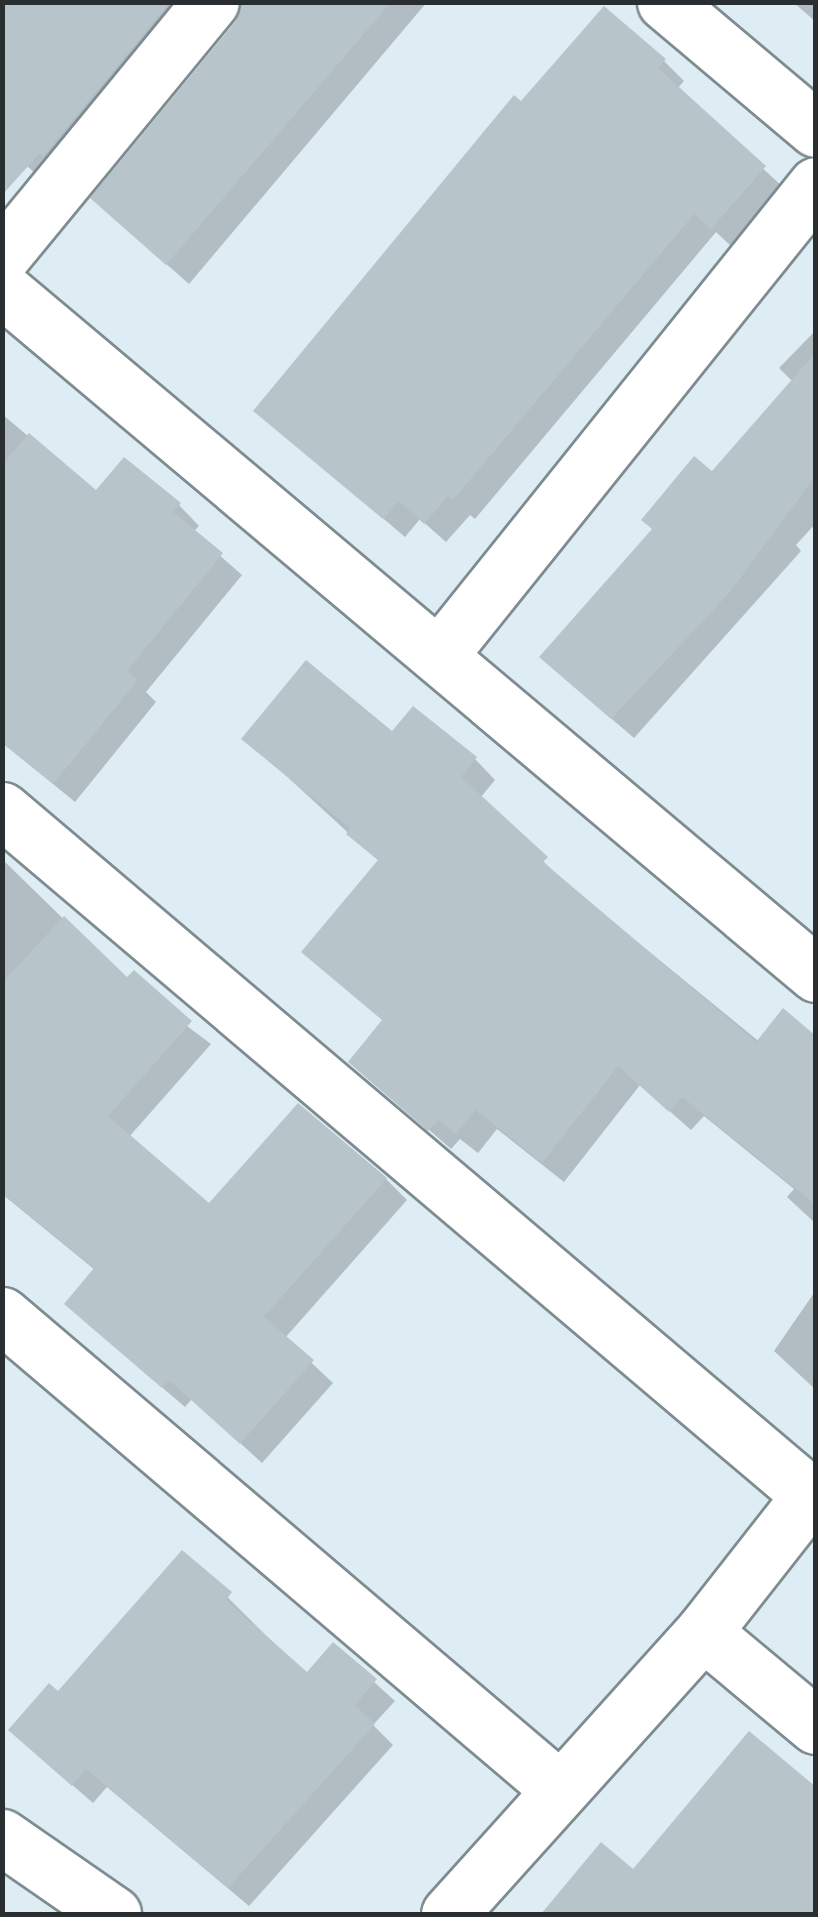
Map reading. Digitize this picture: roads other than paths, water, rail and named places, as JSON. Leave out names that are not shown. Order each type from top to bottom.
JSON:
[{"type":"street","points":[[2,256],[211,2]]},
{"type":"street","points":[[665,2],[816,129]]},
{"type":"street","points":[[440,654],[816,186]]},
{"type":"street","points":[[2,289],[816,974]]},
{"type":"street","points":[[2,810],[813,1491],[703,1632],[558,1788],[449,1914]]},
{"type":"street","points":[[2,1315],[558,1788]]},
{"type":"street","points":[[703,1632],[816,1726]]},
{"type":"street","points":[[2,1838],[113,1914]]}]
